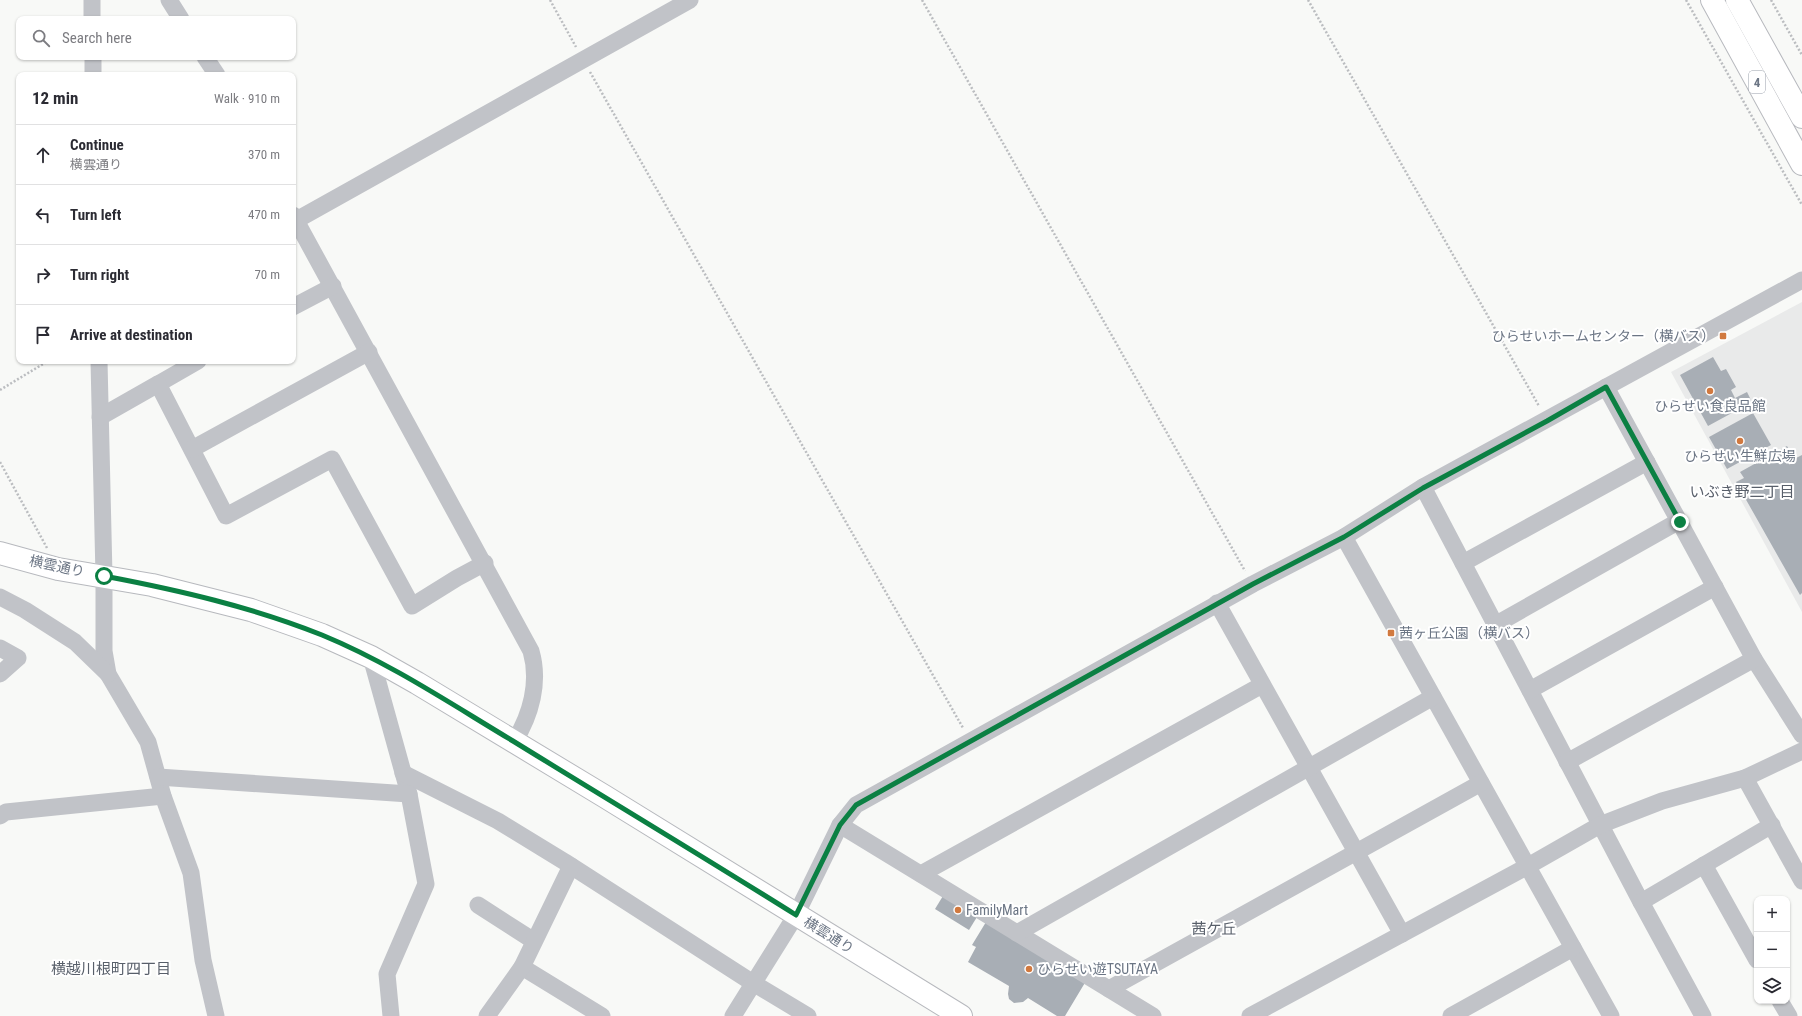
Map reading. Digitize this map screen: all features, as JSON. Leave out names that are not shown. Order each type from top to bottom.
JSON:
[{"type":"main road","name":"4","points":[[1712,0],[1802,164]]},
{"type":"main road","name":"4","points":[[1737,0],[1802,117]]},
{"type":"main road","name":"横雲通り","points":[[0,553],[58,569],[152,585],[251,610],[322,635],[371,657],[417,683],[611,800],[961,1016]]},
{"type":"street","points":[[92,0],[92,16]]},
{"type":"street","points":[[296,218],[584,60],[690,0]]},
{"type":"street","points":[[207,60],[215,72]]},
{"type":"street","points":[[296,222],[333,286],[485,563],[531,651],[536,675],[531,704],[514,742]]},
{"type":"street","points":[[733,1016],[796,915],[840,825],[856,805],[970,740],[1253,584],[1344,537],[1423,488],[1802,280]]},
{"type":"street","points":[[296,305],[333,286]]},
{"type":"street","points":[[192,449],[369,352]]},
{"type":"street","points":[[99,364],[104,576],[104,651],[108,674]]},
{"type":"street","points":[[100,417],[193,364]]},
{"type":"street","points":[[158,384],[226,516],[332,459],[412,606],[457,578],[485,563]]},
{"type":"street","points":[[1606,387],[1754,658],[1802,735]]},
{"type":"street","points":[[1463,563],[1647,462]]},
{"type":"street","points":[[1423,488],[1600,825],[1703,1016]]},
{"type":"street","points":[[1495,625],[1680,522]]},
{"type":"street","points":[[1344,537],[1611,1016]]},
{"type":"street","points":[[1530,690],[1715,587]]},
{"type":"street","points":[[0,597],[25,610],[75,642],[108,674],[148,742],[163,796],[191,873],[203,960],[216,1016]]},
{"type":"street","points":[[1217,604],[1402,934]]},
{"type":"street","points":[[0,648],[18,658],[0,674]]},
{"type":"street","points":[[371,657],[409,794],[426,884],[387,974],[391,1016]]},
{"type":"street","points":[[1567,762],[1754,658]]},
{"type":"street","points":[[921,874],[1262,684]]},
{"type":"street","points":[[1016,933],[1433,697]]},
{"type":"street","points":[[1250,1016],[1528,866],[1600,825],[1662,800],[1745,778],[1802,751]]},
{"type":"street","points":[[403,773],[498,821],[753,983],[808,1016]]},
{"type":"street","points":[[158,777],[409,794]]},
{"type":"street","points":[[1745,778],[1802,881]]},
{"type":"street","points":[[1109,989],[1481,783]]},
{"type":"street","points":[[0,816],[6,812],[163,796]]},
{"type":"street","points":[[840,825],[1153,1016]]},
{"type":"street","points":[[1641,902],[1772,825]]},
{"type":"street","points":[[1704,865],[1754,955]]},
{"type":"street","points":[[487,1016],[522,967],[571,866]]},
{"type":"street","points":[[478,906],[534,941]]},
{"type":"street","points":[[1451,1016],[1573,948]]},
{"type":"street","points":[[522,967],[602,1016]]},
{"type":"street","points":[[1782,1004],[1789,1016]]},
{"type":"path","points":[[550,0],[970,740]]},
{"type":"path","points":[[922,0],[1253,584]]},
{"type":"path","points":[[1308,0],[1547,421]]},
{"type":"path","points":[[1686,0],[1802,205]]},
{"type":"path","points":[[1771,0],[1802,55]]},
{"type":"path","points":[[0,390],[43,364]]},
{"type":"path","points":[[0,462],[58,569]]},
{"type":"shaded area","points":[[1802,302],[1802,612],[1671,372]]},
{"type":"building","name":"ひらせい食良品館","points":[[1713,357],[1721,371],[1726,369],[1736,387],[1731,390],[1735,398],[1747,392],[1752,402],[1708,426],[1680,375]]},
{"type":"building","name":"ひらせい生鮮広場","points":[[1753,413],[1771,445],[1727,469],[1709,437]]},
{"type":"building","points":[[1787,446],[1794,459],[1802,455],[1802,593],[1800,595],[1736,482],[1744,478],[1740,472]]},
{"type":"building","name":"FamilyMart","points":[[946,891],[980,912],[969,930],[935,909]]},
{"type":"building","name":"ひらせい遊TSUTAYA","points":[[986,922],[1089,976],[1065,1016],[1057,1016],[1028,998],[1023,1002],[1014,1003],[1009,999],[1009,986],[968,962],[976,947],[972,945]]},
{"type":"place","name":"ひらせいホームセンター（横バス）","points":[[1723,336]]},
{"type":"place","name":"ひらせい食良品館","points":[[1710,391]]},
{"type":"place","name":"ひらせい生鮮広場","points":[[1740,441]]},
{"type":"place","name":"茜ヶ丘公園（横バス）","points":[[1391,633]]},
{"type":"place","name":"FamilyMart","points":[[958,910]]},
{"type":"place","name":"ひらせい遊TSUTAYA","points":[[1029,969]]},
{"type":"district","name":"いぶき野二丁目","points":[[1742,492]]},
{"type":"district","name":"茜ケ丘","points":[[1214,929]]},
{"type":"district","name":"横越川根町四丁目","points":[[111,969]]},
{"type":"route","points":[[104,576],[152,585],[251,610],[322,635],[371,657],[417,683],[604,796],[796,915],[840,825],[856,805],[970,740],[1253,584],[1344,537],[1423,488],[1547,421],[1606,387],[1680,522]]}]
